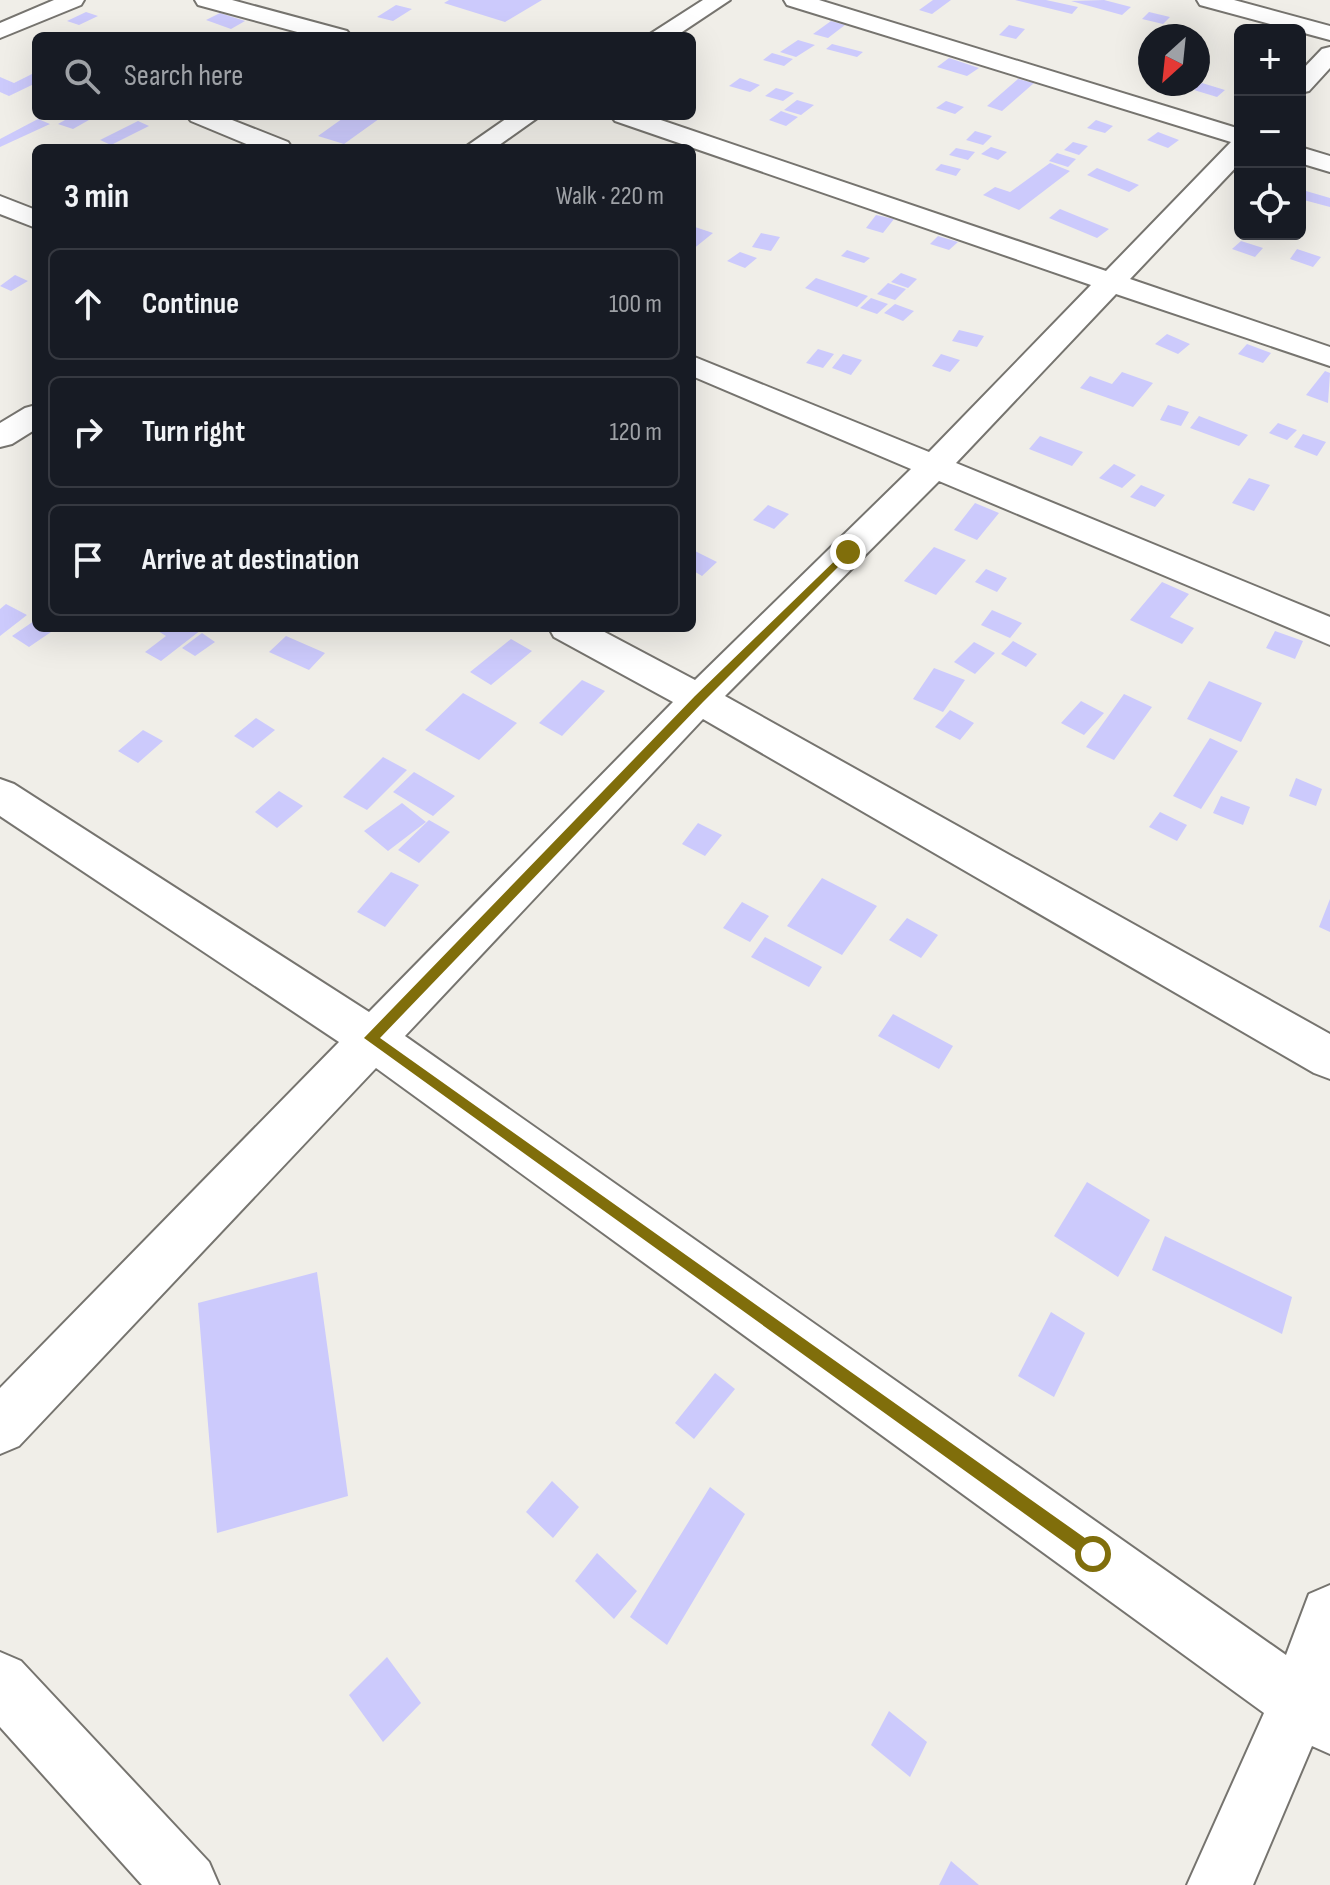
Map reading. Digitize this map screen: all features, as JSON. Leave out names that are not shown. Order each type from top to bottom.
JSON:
[{"type":"main road","points":[[0,33],[73,0]]},
{"type":"main road","points":[[206,0],[324,32]]},
{"type":"main road","points":[[666,32],[719,0]]},
{"type":"main road","points":[[795,0],[1234,135]]},
{"type":"main road","points":[[1208,0],[1330,33]]},
{"type":"main road","points":[[0,33],[24,44]]},
{"type":"main road","points":[[1306,80],[1330,54]]},
{"type":"main road","points":[[210,120],[269,144]]},
{"type":"main road","points":[[483,144],[521,120]]},
{"type":"main road","points":[[636,120],[1330,357]]},
{"type":"main road","points":[[0,1427],[699,699],[933,467],[1234,154]]},
{"type":"main road","points":[[1306,157],[1330,164]]},
{"type":"main road","points":[[0,204],[32,218]]},
{"type":"main road","points":[[696,367],[1330,632]]},
{"type":"main road","points":[[3,432],[32,417]]},
{"type":"main road","points":[[574,632],[699,699],[1330,1058]]},
{"type":"main road","points":[[0,795],[371,1038],[1315,1712]]},
{"type":"main road","points":[[1220,1885],[1315,1712],[1330,1615]]},
{"type":"main road","points":[[0,1682],[186,1885]]},
{"type":"building","points":[[449,0],[542,0],[505,22],[444,3]]},
{"type":"building","points":[[933,0],[951,0],[932,14],[919,10]]},
{"type":"building","points":[[1015,0],[1046,0],[1078,7],[1072,14]]},
{"type":"building","points":[[1104,0],[1131,7],[1122,15],[1071,1]]},
{"type":"building","points":[[396,5],[412,9],[393,21],[377,17]]},
{"type":"building","points":[[86,12],[98,16],[79,25],[67,21]]},
{"type":"building","points":[[1149,12],[1170,17],[1163,24],[1142,19]]},
{"type":"building","points":[[220,13],[245,21],[231,29],[206,20]]},
{"type":"building","points":[[831,21],[845,25],[828,38],[813,34]]},
{"type":"building","points":[[1009,25],[1025,29],[1016,39],[999,35]]},
{"type":"building","points":[[798,40],[815,45],[796,57],[780,52]]},
{"type":"building","points":[[832,44],[863,52],[857,57],[826,49]]},
{"type":"building","points":[[772,53],[793,59],[784,66],[763,60]]},
{"type":"building","points":[[949,58],[979,68],[967,76],[937,67]]},
{"type":"building","points":[[32,74],[32,85],[9,96],[0,92],[0,77],[14,83]]},
{"type":"building","points":[[740,78],[760,85],[750,92],[729,86]]},
{"type":"building","points":[[1018,79],[1034,83],[1002,111],[987,106]]},
{"type":"building","points":[[1210,85],[1225,90],[1217,97],[1210,95]]},
{"type":"building","points":[[776,88],[794,93],[783,101],[765,96]]},
{"type":"building","points":[[797,100],[814,105],[801,115],[784,110]]},
{"type":"building","points":[[946,101],[964,107],[955,114],[936,108]]},
{"type":"building","points":[[781,111],[798,117],[786,126],[769,120]]},
{"type":"building","points":[[36,120],[50,124],[0,147],[0,139]]},
{"type":"building","points":[[65,120],[89,120],[73,129],[58,124]]},
{"type":"building","points":[[340,120],[377,120],[344,144],[318,136]]},
{"type":"building","points":[[1096,120],[1113,126],[1105,133],[1087,128]]},
{"type":"building","points":[[138,121],[149,126],[113,144],[100,140]]},
{"type":"building","points":[[975,131],[992,136],[983,145],[966,140]]},
{"type":"building","points":[[1158,132],[1179,140],[1168,148],[1147,140]]},
{"type":"building","points":[[1073,142],[1088,146],[1079,155],[1064,150]]},
{"type":"building","points":[[991,147],[1007,152],[998,160],[981,154]]},
{"type":"building","points":[[956,148],[975,152],[968,160],[949,155]]},
{"type":"building","points":[[1057,153],[1076,159],[1068,167],[1049,161]]},
{"type":"building","points":[[1050,163],[1070,171],[1019,210],[983,195],[995,187],[1010,192]]},
{"type":"building","points":[[941,164],[961,169],[956,176],[935,170]]},
{"type":"building","points":[[1097,168],[1139,185],[1129,192],[1087,175]]},
{"type":"building","points":[[1306,191],[1330,198],[1330,207],[1306,201]]},
{"type":"building","points":[[1060,209],[1109,229],[1097,238],[1049,218]]},
{"type":"building","points":[[876,215],[894,219],[883,233],[866,228]]},
{"type":"building","points":[[696,227],[713,233],[696,247]]},
{"type":"building","points":[[761,233],[780,237],[771,251],[752,247]]},
{"type":"building","points":[[938,236],[958,242],[949,250],[930,244]]},
{"type":"building","points":[[1241,241],[1263,248],[1255,257],[1232,249]]},
{"type":"building","points":[[1297,249],[1321,257],[1313,267],[1290,259]]},
{"type":"building","points":[[847,250],[870,258],[864,263],[841,256]]},
{"type":"building","points":[[740,252],[757,258],[745,268],[727,261]]},
{"type":"building","points":[[901,273],[917,279],[908,288],[891,282]]},
{"type":"building","points":[[15,275],[28,281],[11,291],[0,286]]},
{"type":"building","points":[[816,278],[868,296],[857,307],[805,288]]},
{"type":"building","points":[[888,283],[906,289],[895,300],[877,294]]},
{"type":"building","points":[[871,298],[888,304],[877,314],[860,308]]},
{"type":"building","points":[[895,304],[914,311],[903,321],[884,313]]},
{"type":"building","points":[[959,330],[984,336],[977,347],[952,341]]},
{"type":"building","points":[[1167,334],[1190,344],[1178,354],[1155,344]]},
{"type":"building","points":[[1247,344],[1271,353],[1263,363],[1238,354]]},
{"type":"building","points":[[818,349],[834,354],[823,368],[806,363]]},
{"type":"building","points":[[843,354],[862,360],[851,375],[832,368]]},
{"type":"building","points":[[941,354],[960,360],[950,372],[932,366]]},
{"type":"building","points":[[1325,371],[1330,373],[1328,403],[1306,395]]},
{"type":"building","points":[[1122,372],[1153,383],[1133,407],[1080,388],[1090,376],[1112,384]]},
{"type":"building","points":[[1168,405],[1189,412],[1181,426],[1160,420]]},
{"type":"building","points":[[1199,416],[1248,435],[1239,446],[1190,428]]},
{"type":"building","points":[[1278,423],[1297,430],[1287,440],[1269,433]]},
{"type":"building","points":[[1303,434],[1326,442],[1317,456],[1294,447]]},
{"type":"building","points":[[1040,436],[1083,452],[1072,466],[1029,449]]},
{"type":"building","points":[[1114,464],[1136,475],[1122,488],[1099,478]]},
{"type":"building","points":[[1249,478],[1270,485],[1254,511],[1232,503]]},
{"type":"building","points":[[1141,485],[1165,495],[1155,507],[1130,497]]},
{"type":"building","points":[[975,503],[999,513],[977,540],[954,530]]},
{"type":"building","points":[[768,505],[789,514],[774,529],[753,520]]},
{"type":"building","points":[[934,547],[966,560],[936,595],[904,581]]},
{"type":"building","points":[[696,552],[717,562],[702,576],[696,572]]},
{"type":"building","points":[[986,569],[1007,578],[997,592],[975,582]]},
{"type":"building","points":[[1162,582],[1189,594],[1170,617],[1194,628],[1182,644],[1130,620]]},
{"type":"building","points":[[6,604],[27,615],[0,636],[0,609]]},
{"type":"building","points":[[992,610],[1022,623],[1010,638],[981,625]]},
{"type":"building","points":[[32,622],[32,632],[51,632],[29,647],[12,636]]},
{"type":"building","points":[[1275,631],[1303,641],[1295,659],[1266,648]]},
{"type":"building","points":[[160,632],[198,632],[161,661],[145,652],[166,636]]},
{"type":"building","points":[[202,633],[215,642],[195,656],[182,648]]},
{"type":"building","points":[[286,636],[325,653],[309,670],[269,652]]},
{"type":"building","points":[[511,639],[532,651],[491,685],[470,672]]},
{"type":"building","points":[[1013,641],[1037,654],[1026,667],[1001,654]]},
{"type":"building","points":[[974,642],[995,653],[975,674],[954,662]]},
{"type":"building","points":[[934,668],[965,680],[943,712],[913,699]]},
{"type":"building","points":[[582,680],[605,691],[562,736],[539,723]]},
{"type":"building","points":[[1209,681],[1262,703],[1241,742],[1187,719]]},
{"type":"building","points":[[463,693],[517,723],[479,760],[425,730]]},
{"type":"building","points":[[1124,694],[1152,707],[1114,760],[1086,747]]},
{"type":"building","points":[[1081,701],[1104,713],[1084,735],[1061,723]]},
{"type":"building","points":[[950,710],[974,723],[960,740],[935,727]]},
{"type":"building","points":[[256,718],[275,730],[253,748],[234,736]]},
{"type":"building","points":[[143,730],[163,741],[138,763],[118,751]]},
{"type":"building","points":[[1210,738],[1238,751],[1201,809],[1173,796]]},
{"type":"building","points":[[383,757],[407,770],[367,810],[343,797]]},
{"type":"building","points":[[414,772],[455,796],[433,816],[393,792]]},
{"type":"building","points":[[1296,778],[1322,789],[1316,806],[1289,796]]},
{"type":"building","points":[[279,791],[303,806],[277,828],[255,812]]},
{"type":"building","points":[[1221,796],[1250,807],[1243,825],[1213,813]]},
{"type":"building","points":[[402,803],[426,822],[388,851],[364,831]]},
{"type":"building","points":[[1160,812],[1187,825],[1177,841],[1149,827]]},
{"type":"building","points":[[429,820],[450,832],[419,863],[398,850]]},
{"type":"building","points":[[698,823],[722,835],[705,856],[682,844]]},
{"type":"building","points":[[391,872],[419,885],[385,927],[357,912]]},
{"type":"building","points":[[822,878],[877,906],[842,955],[787,926]]},
{"type":"building","points":[[1330,899],[1330,932],[1319,927]]},
{"type":"building","points":[[742,902],[769,916],[750,942],[723,928]]},
{"type":"building","points":[[907,918],[938,935],[921,958],[889,940]]},
{"type":"building","points":[[765,937],[822,967],[809,987],[751,957]]},
{"type":"building","points":[[893,1014],[953,1046],[939,1069],[878,1036]]},
{"type":"building","points":[[1087,1182],[1150,1220],[1118,1277],[1054,1236]]},
{"type":"building","points":[[1165,1236],[1292,1297],[1282,1334],[1152,1270]]},
{"type":"building","points":[[317,1272],[348,1496],[217,1533],[198,1303]]},
{"type":"building","points":[[1051,1312],[1085,1333],[1054,1397],[1018,1376]]},
{"type":"building","points":[[715,1373],[735,1389],[694,1439],[675,1423]]},
{"type":"building","points":[[552,1481],[579,1507],[553,1538],[526,1512]]},
{"type":"building","points":[[710,1487],[745,1514],[667,1645],[630,1617]]},
{"type":"building","points":[[597,1553],[637,1591],[614,1619],[575,1581]]},
{"type":"building","points":[[387,1657],[421,1703],[383,1742],[349,1695]]},
{"type":"building","points":[[889,1711],[927,1742],[910,1777],[871,1745]]},
{"type":"building","points":[[951,1861],[979,1885],[939,1885]]},
{"type":"route","points":[[848,552],[699,699],[371,1038],[1093,1554]]}]
